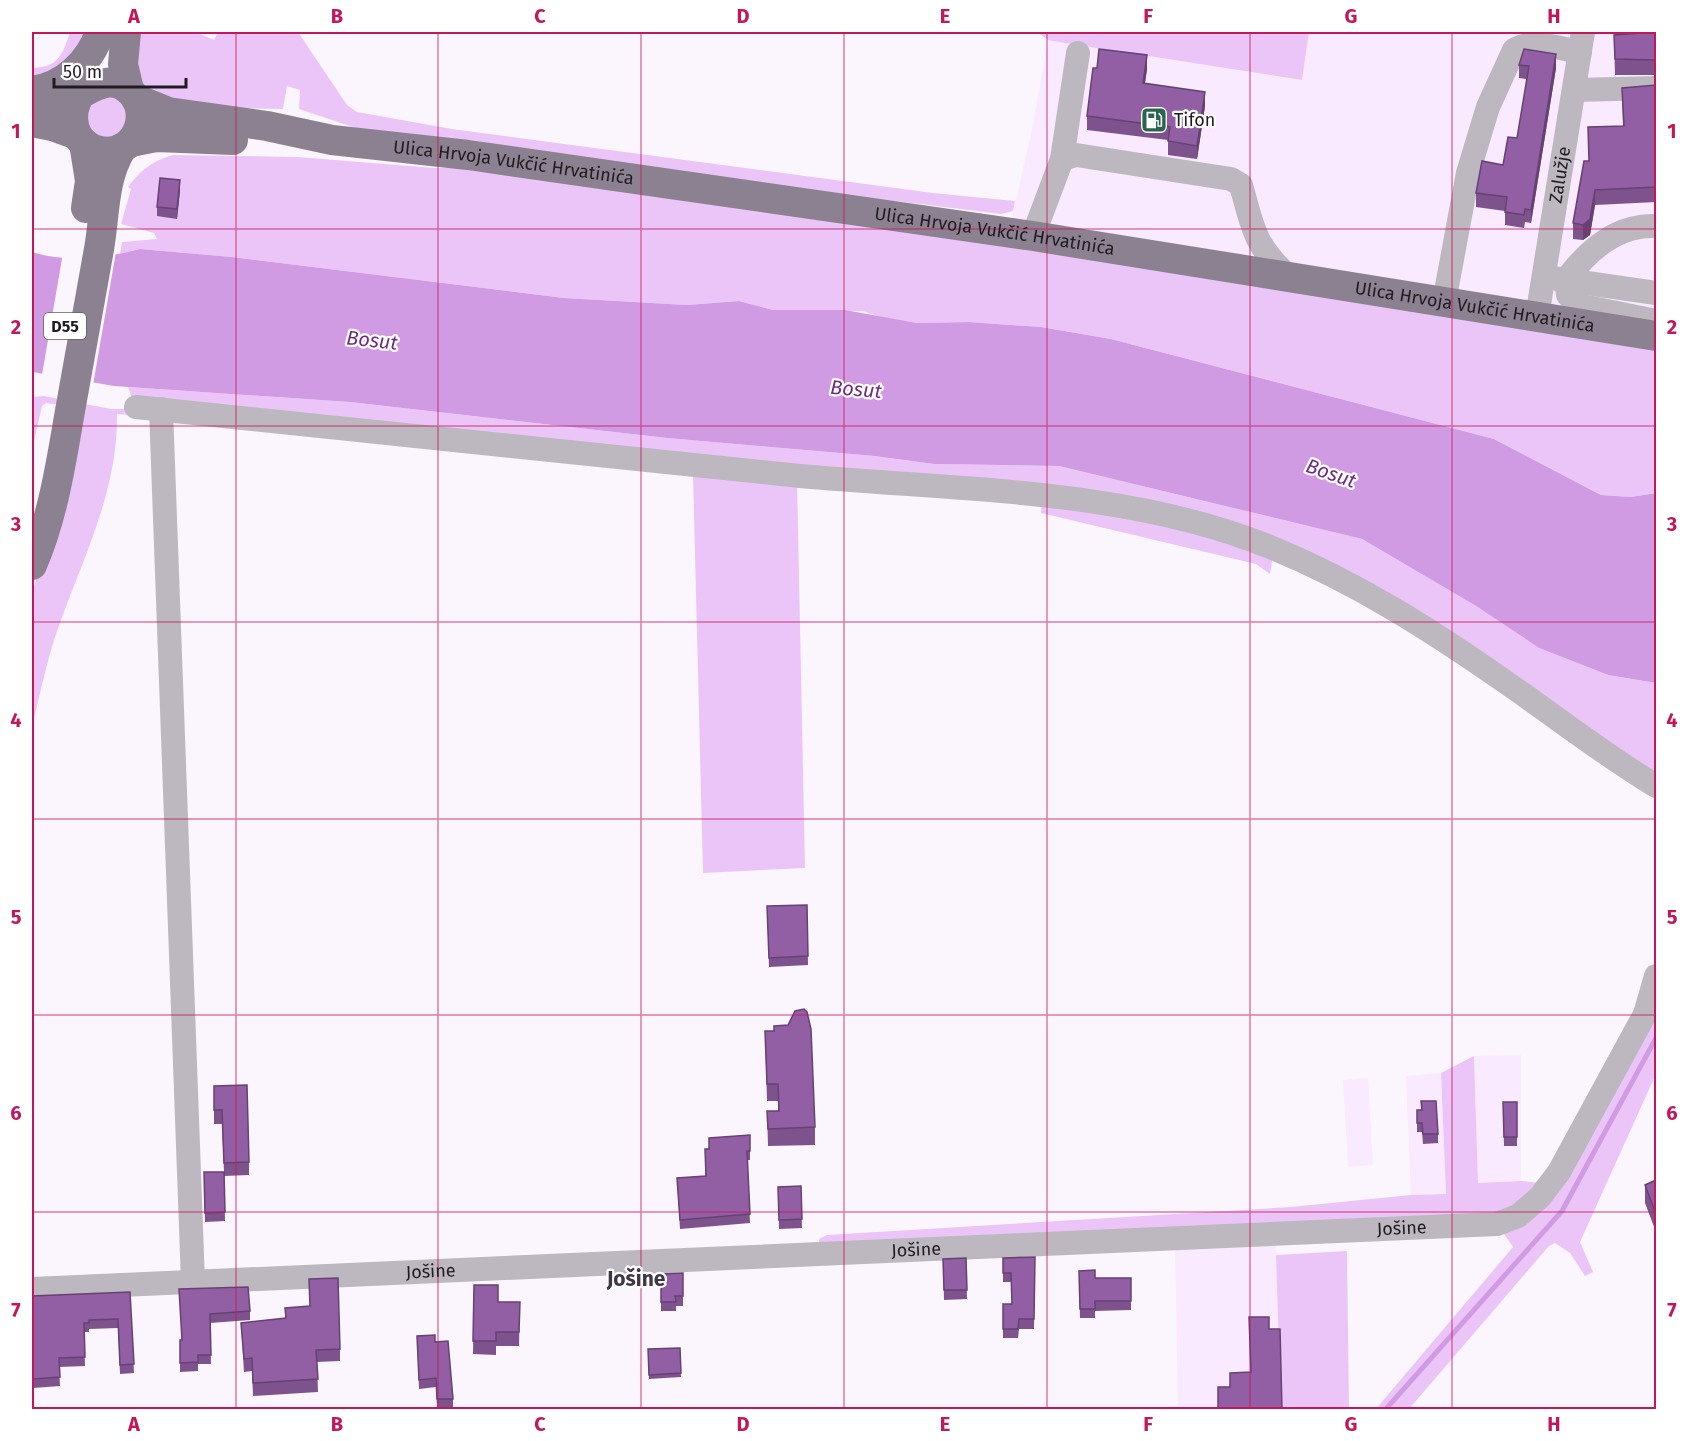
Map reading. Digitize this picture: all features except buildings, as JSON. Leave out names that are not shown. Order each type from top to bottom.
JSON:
[{"type":"main road","points":[[32,91],[49,87],[72,73],[92,51],[100,32]]},
{"type":"main road","points":[[84,90],[103,64],[109,32]]},
{"type":"main road","points":[[126,32],[123,63],[133,95]]},
{"type":"main road","points":[[32,103],[58,101],[108,82],[133,95]]},
{"type":"main road","name":"D55","points":[[84,90],[72,113],[90,181],[93,226]]},
{"type":"main road","name":"D55","points":[[32,565],[51,508],[57,429],[93,226],[110,172],[141,121],[133,95]]},
{"type":"main road","name":"Ulica Hrvoja Vukčić Hrvatinića","points":[[133,95],[168,112],[267,126],[332,140],[468,155],[1033,236],[1656,336]]},
{"type":"main road","points":[[32,122],[52,126],[102,151],[126,145]]},
{"type":"main road","name":"Ulica Hrvoja Vukčić Hrvatinića","points":[[126,145],[156,137],[285,142],[332,140]]},
{"type":"main road","points":[[93,226],[120,182],[138,163],[151,155],[215,139]]},
{"type":"main road","name":"D55","points":[[32,505],[57,429]]},
{"type":"street","name":"Zalužje","points":[[1538,317],[1555,279],[1574,90],[1582,42]]},
{"type":"street","points":[[1444,302],[1468,173],[1488,107],[1514,50],[1521,45],[1582,42]]},
{"type":"street","points":[[1033,236],[1062,159],[1078,53]]},
{"type":"street","points":[[1574,90],[1656,88]]},
{"type":"street","points":[[1062,159],[1076,155],[1231,179],[1241,185],[1248,215],[1267,257],[1288,276]]},
{"type":"street","points":[[1555,279],[1578,264],[1608,238],[1640,225],[1656,226]]},
{"type":"street","points":[[1555,279],[1656,293]]},
{"type":"street","points":[[1555,279],[1568,295],[1582,306],[1656,321]]},
{"type":"street","points":[[136,407],[619,459],[918,487],[1056,496],[1170,517],[1222,530],[1275,549],[1342,579],[1401,613],[1656,786]]},
{"type":"street","points":[[160,410],[193,1282]]},
{"type":"street","name":"Jošine","points":[[32,1289],[1497,1224],[1518,1216],[1540,1197],[1559,1172],[1645,1014],[1656,976]]},
{"type":"shaded area","points":[[70,32],[95,32],[83,53],[32,82],[32,68],[54,62],[62,53]]},
{"type":"shaded area","points":[[135,32],[195,32],[214,40],[218,32],[298,32],[347,105],[357,112],[452,129],[933,193],[1015,201],[1013,211],[1001,214],[896,201],[868,202],[362,130],[299,109],[300,90],[287,86],[283,109],[226,108],[161,98],[140,83]]},
{"type":"shaded area","points":[[1037,32],[1309,32],[1302,80],[1048,40]]},
{"type":"shaded area","points":[[1309,32],[1656,32],[1656,350],[1006,244],[1033,125],[1048,40],[1302,80]]},
{"type":"shaded area","points":[[105,94],[124,102],[128,123],[112,139],[91,133],[84,112],[87,105]]},
{"type":"shaded area","points":[[173,155],[297,157],[435,168],[469,167],[734,201],[1656,350],[1656,493],[1631,497],[1601,495],[1494,439],[1111,339],[1041,327],[969,322],[917,323],[880,317],[863,311],[773,310],[739,301],[687,305],[564,298],[232,257],[140,249],[120,254],[122,242],[157,239],[154,233],[121,224],[131,189],[128,187],[148,167]]},
{"type":"shaded area","points":[[128,387],[350,402],[667,438],[874,456],[934,464],[1059,466],[1362,539],[1476,606],[1539,648],[1608,675],[1656,683],[1656,775],[1430,621],[1173,510],[138,400],[131,396]]},
{"type":"shaded area","points":[[44,396],[111,409],[128,409],[155,417],[117,414],[116,441],[106,494],[99,519],[56,633],[32,726],[32,595],[80,408],[46,403],[42,406],[32,450],[32,397]]},
{"type":"shaded area","points":[[693,474],[797,480],[805,868],[703,873]]},
{"type":"shaded area","points":[[1042,500],[1122,512],[1273,555],[1270,574],[1256,564],[1041,513]]},
{"type":"shaded area","points":[[1656,1008],[1656,1074],[1580,1242],[1593,1272],[1585,1276],[1570,1253],[1555,1243],[1549,1246],[1409,1409],[1375,1410],[1513,1247],[1502,1231],[1532,1215]]},
{"type":"shaded area","points":[[1521,1055],[1521,1181],[1478,1183],[1474,1056]]},
{"type":"shaded area","points":[[1474,1056],[1478,1183],[1521,1181],[1541,1183],[1498,1217],[819,1245],[819,1239],[827,1235],[1291,1207],[1411,1195],[1446,1194],[1441,1073]]},
{"type":"shaded area","points":[[1441,1073],[1446,1194],[1411,1195],[1406,1076]]},
{"type":"shaded area","points":[[1368,1078],[1373,1165],[1348,1167],[1343,1080]]},
{"type":"shaded area","points":[[1276,1240],[1281,1409],[1178,1409],[1175,1243]]},
{"type":"shaded area","points":[[1347,1251],[1349,1409],[1281,1409],[1276,1255]]},
{"type":"water","name":"Bosut","points":[[140,249],[232,257],[564,298],[687,305],[739,301],[773,310],[845,310],[917,323],[969,322],[1041,327],[1111,339],[1494,439],[1601,495],[1631,497],[1656,493],[1656,683],[1608,675],[1539,648],[1476,606],[1362,539],[1059,466],[934,464],[874,456],[667,438],[350,402],[114,386],[32,372],[32,252],[58,257],[86,258]]},
{"type":"pier","points":[[116,252],[93,385],[42,375],[63,253],[107,255]]},
{"type":"waterway","points":[[1385,1410],[1562,1211],[1656,1038]]},
{"type":"place","name":"Tifon","points":[[1154,120]]},
{"type":"district","name":"Jošine","points":[[636,1279]]}]
